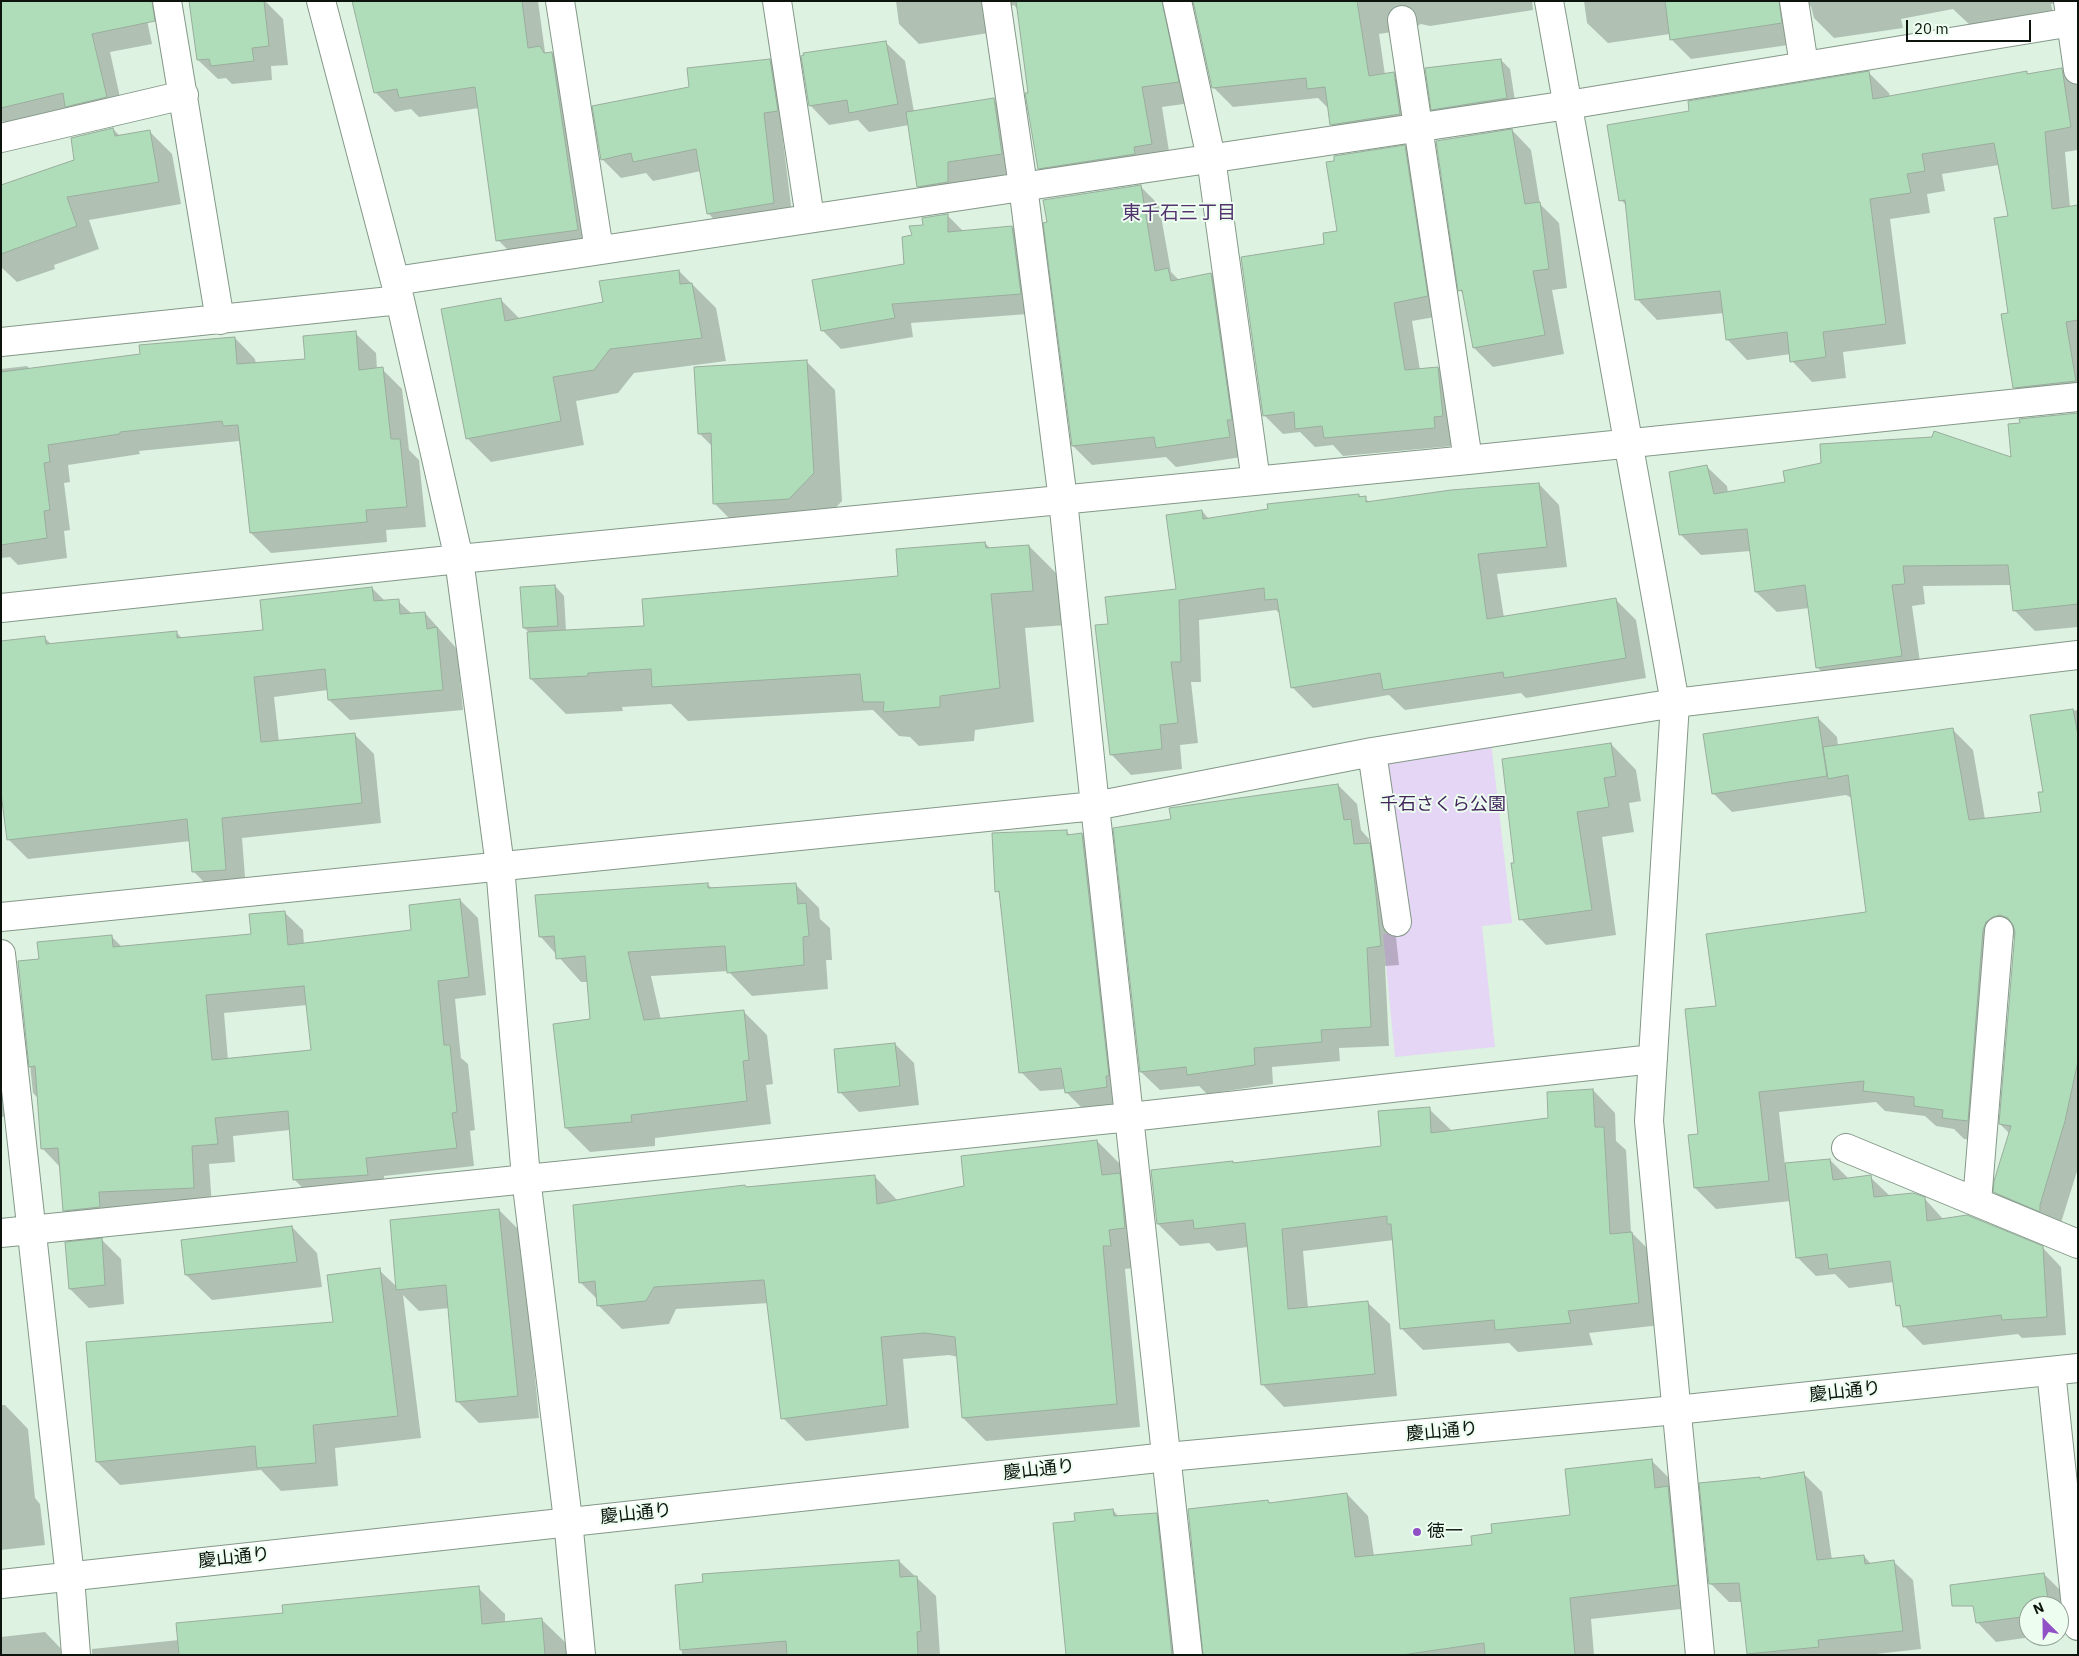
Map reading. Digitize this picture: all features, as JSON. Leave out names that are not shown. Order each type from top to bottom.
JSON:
[{"type":"street","points":[[168,1],[220,320]]},
{"type":"street","points":[[321,1],[398,291],[459,559],[500,866],[526,1178],[568,1520],[582,1655]]},
{"type":"street","points":[[560,1],[599,250]]},
{"type":"street","points":[[777,1],[810,218]]},
{"type":"street","points":[[996,1],[1023,186],[1063,500],[1188,1655]]},
{"type":"street","points":[[1177,1],[1210,158],[1256,481]]},
{"type":"street","points":[[1549,1],[1675,703],[1649,1121],[1700,1655]]},
{"type":"street","points":[[1794,1],[1804,66]]},
{"type":"street","points":[[1,342],[220,320],[398,291],[599,250],[1568,105],[1804,66],[2072,15],[2078,70]]},
{"type":"street","points":[[1402,20],[1468,460]]},
{"type":"street","points":[[1,138],[184,95]]},
{"type":"street","points":[[1,608],[459,559],[1629,444],[2078,396]]},
{"type":"street","points":[[1,917],[1095,806],[1372,752],[1675,703],[2078,655]]},
{"type":"street","points":[[1372,752],[1396,922]]},
{"type":"street","points":[[1976,1202],[1999,931]]},
{"type":"street","points":[[1,954],[70,1577],[76,1655]]},
{"type":"street","points":[[1,1233],[1130,1117],[1653,1059]]},
{"type":"street","points":[[1846,1148],[2078,1244]]},
{"type":"street","name":"慶山通り","points":[[1,1584],[568,1520],[1167,1457],[1676,1410],[2078,1368]]},
{"type":"street","points":[[2051,1371],[2078,1626]]},
{"type":"green space","name":"千石さくら公園","points":[[1491,742],[1512,923],[1482,926],[1495,1047],[1395,1057],[1383,934],[1404,932],[1382,756]]},
{"type":"building","points":[[1,1],[152,1],[155,21],[92,34],[107,97],[65,107],[63,93],[1,108]]},
{"type":"building","points":[[189,1],[264,1],[269,46],[252,48],[254,61],[211,66],[209,59],[197,60]]},
{"type":"building","points":[[352,1],[522,1],[528,48],[540,46],[544,53],[552,52],[578,230],[496,241],[475,87],[399,98],[397,89],[374,93]]},
{"type":"building","points":[[1016,1],[1162,1],[1179,82],[1142,87],[1152,144],[1134,147],[1135,154],[1038,169],[1025,93],[1028,93]]},
{"type":"building","points":[[1193,1],[1357,1],[1369,76],[1394,72],[1400,114],[1330,125],[1325,87],[1307,89],[1306,78],[1212,88]]},
{"type":"building","points":[[1665,1],[1779,1],[1782,23],[1670,40]]},
{"type":"building","points":[[886,41],[898,104],[849,113],[847,100],[809,106],[801,56],[804,55],[803,53]]},
{"type":"building","points":[[770,59],[778,111],[764,113],[774,203],[707,214],[696,149],[633,162],[631,153],[601,160],[592,106],[689,87],[687,68]]},
{"type":"building","points":[[1501,59],[1507,98],[1431,110],[1425,68]]},
{"type":"building","points":[[2062,68],[2071,127],[2045,132],[2052,209],[2078,205],[2078,320],[2066,322],[2076,381],[2013,388],[2001,314],[2008,313],[1994,218],[2008,216],[1994,143],[1922,154],[1925,171],[1907,174],[1911,193],[1870,199],[1886,324],[1823,332],[1826,357],[1790,362],[1787,332],[1726,340],[1720,291],[1635,300],[1625,200],[1619,201],[1607,125],[1689,111],[1688,101],[1869,71],[1873,99],[2027,71],[2027,74]]},
{"type":"building","points":[[994,98],[1002,154],[948,162],[948,182],[917,187],[906,112]]},
{"type":"building","points":[[113,128],[115,136],[150,130],[159,182],[67,197],[77,226],[1,254],[1,185],[74,160],[71,138]]},
{"type":"building","points":[[1512,129],[1525,204],[1540,202],[1549,269],[1533,271],[1545,335],[1473,348],[1462,290],[1458,291],[1436,141]]},
{"type":"building","points":[[1405,145],[1428,296],[1394,303],[1405,370],[1438,367],[1443,416],[1434,417],[1435,428],[1324,438],[1322,426],[1295,429],[1294,412],[1263,416],[1241,257],[1324,244],[1323,233],[1337,231],[1326,162],[1334,161],[1334,156]]},
{"type":"building","points":[[1141,185],[1155,271],[1168,268],[1171,281],[1211,273],[1232,420],[1227,420],[1230,437],[1156,448],[1154,437],[1072,446],[1043,223],[1047,222],[1043,200]]},
{"type":"building","points":[[948,214],[948,232],[1012,226],[1021,294],[892,304],[895,318],[821,331],[812,280],[904,264],[902,237],[912,235],[909,226],[923,225],[922,218]]},
{"type":"building","points":[[679,270],[680,284],[692,283],[702,338],[610,349],[594,370],[553,377],[561,421],[466,439],[441,309],[501,298],[505,321],[603,302],[599,281]]},
{"type":"building","points":[[356,331],[359,370],[383,367],[391,439],[400,439],[407,507],[366,510],[367,522],[250,533],[238,425],[223,426],[222,421],[120,432],[120,434],[48,445],[50,462],[44,463],[50,510],[44,511],[47,538],[1,545],[1,372],[140,354],[139,345],[235,337],[237,364],[305,359],[303,336]]},
{"type":"building","points":[[807,360],[814,473],[789,499],[713,504],[711,433],[698,434],[694,367]]},
{"type":"building","points":[[2078,413],[2078,604],[2013,611],[2008,565],[1903,566],[1905,584],[1892,585],[1902,656],[1816,668],[1805,585],[1755,592],[1747,529],[1679,535],[1669,472],[1707,465],[1714,494],[1785,482],[1783,471],[1821,463],[1820,444],[1932,437],[1934,431],[2011,457],[2008,424],[2020,423],[2019,419]]},
{"type":"building","points":[[1539,483],[1547,547],[1478,554],[1487,619],[1616,598],[1626,658],[1504,678],[1503,672],[1383,690],[1380,673],[1291,688],[1277,599],[1265,600],[1264,588],[1179,600],[1181,662],[1171,662],[1178,723],[1160,725],[1162,749],[1110,755],[1095,625],[1108,624],[1105,597],[1176,589],[1166,515],[1202,510],[1203,519],[1268,509],[1267,504],[1359,494],[1359,497],[1366,496],[1366,502],[1451,490]]},
{"type":"building","points":[[985,542],[986,548],[1029,545],[1033,591],[991,594],[1000,688],[940,696],[940,707],[883,712],[884,702],[863,702],[860,674],[652,687],[651,669],[588,673],[588,676],[530,679],[527,632],[644,626],[642,599],[898,576],[896,549]]},
{"type":"building","points":[[555,585],[558,626],[523,628],[520,587]]},
{"type":"building","points":[[372,587],[374,601],[399,599],[400,614],[425,612],[427,629],[437,627],[443,690],[328,700],[325,669],[254,677],[261,742],[355,733],[362,803],[222,818],[226,870],[192,872],[187,819],[7,840],[1,793],[1,641],[45,636],[46,644],[177,631],[177,638],[263,630],[260,600]]},
{"type":"building","points":[[2073,709],[2078,735],[2078,1061],[2065,1121],[2040,1205],[2040,1212],[1993,1192],[1994,1181],[2011,1126],[1999,1124],[2015,932],[2008,918],[2000,915],[1986,922],[1983,930],[1968,1121],[1942,1118],[1943,1110],[1914,1106],[1914,1097],[1863,1091],[1864,1081],[1759,1092],[1769,1181],[1694,1188],[1688,1135],[1698,1134],[1685,1009],[1716,1006],[1706,934],[1866,912],[1848,775],[1828,779],[1823,747],[1953,728],[1969,820],[2041,812],[2038,792],[2043,792],[2030,715]]},
{"type":"building","points":[[1818,717],[1827,776],[1712,794],[1703,734]]},
{"type":"building","points":[[1611,743],[1616,776],[1604,778],[1609,807],[1577,812],[1592,910],[1519,920],[1511,863],[1514,863],[1502,759]]},
{"type":"building","points":[[1338,784],[1344,820],[1351,819],[1354,844],[1370,843],[1373,864],[1381,946],[1367,948],[1371,1027],[1321,1030],[1322,1042],[1254,1048],[1255,1065],[1187,1075],[1186,1067],[1140,1072],[1113,828],[1171,819],[1169,808]]},
{"type":"building","points":[[1067,830],[1067,835],[1082,833],[1109,1076],[1106,1076],[1107,1087],[1065,1093],[1061,1068],[1019,1073],[999,891],[995,892],[992,833]]},
{"type":"building","points":[[708,883],[708,888],[796,883],[798,904],[806,903],[809,936],[803,937],[804,965],[727,973],[725,946],[628,952],[644,1020],[744,1010],[749,1060],[743,1061],[747,1101],[631,1115],[632,1122],[565,1128],[553,1024],[590,1019],[585,956],[556,959],[554,936],[539,937],[535,895]]},
{"type":"building","points":[[460,899],[469,977],[438,981],[444,1045],[450,1045],[457,1112],[452,1113],[457,1148],[366,1158],[368,1175],[293,1180],[288,1111],[215,1118],[218,1144],[192,1146],[194,1188],[99,1192],[100,1207],[63,1211],[58,1148],[41,1149],[35,1066],[29,1067],[18,961],[39,959],[37,942],[112,935],[113,947],[251,934],[249,914],[285,911],[288,945],[411,930],[409,905]],"holes":[[[304,986],[311,1050],[212,1060],[206,995]]]},
{"type":"building","points":[[895,1043],[900,1086],[838,1093],[834,1049]]},
{"type":"building","points":[[1593,1089],[1595,1127],[1604,1127],[1610,1234],[1632,1232],[1639,1303],[1568,1311],[1571,1323],[1495,1330],[1494,1320],[1400,1329],[1391,1224],[1387,1224],[1387,1216],[1282,1229],[1288,1309],[1368,1301],[1375,1374],[1261,1385],[1245,1223],[1194,1229],[1193,1220],[1157,1224],[1151,1170],[1233,1161],[1233,1163],[1381,1146],[1378,1111],[1430,1107],[1431,1133],[1548,1118],[1547,1092]]},
{"type":"building","points":[[1097,1140],[1102,1175],[1120,1173],[1125,1228],[1109,1230],[1111,1246],[1103,1246],[1117,1404],[962,1418],[955,1337],[925,1333],[881,1337],[887,1405],[781,1419],[764,1280],[654,1287],[646,1301],[597,1306],[595,1281],[579,1283],[573,1205],[745,1185],[746,1187],[875,1175],[877,1204],[964,1186],[961,1156]]},
{"type":"building","points":[[1830,1159],[1833,1180],[1871,1175],[1874,1197],[1913,1193],[1925,1197],[1927,1221],[1967,1215],[2043,1246],[2047,1317],[2002,1320],[2001,1315],[1903,1327],[1900,1305],[1896,1306],[1890,1261],[1829,1269],[1827,1254],[1796,1258],[1785,1163]]},
{"type":"building","points":[[499,1209],[518,1396],[456,1402],[446,1285],[396,1290],[390,1220]]},
{"type":"building","points":[[292,1226],[297,1262],[185,1275],[181,1240]]},
{"type":"building","points":[[102,1238],[105,1285],[69,1289],[65,1242]]},
{"type":"building","points":[[380,1268],[398,1416],[313,1425],[316,1463],[257,1468],[255,1446],[96,1462],[86,1342],[333,1322],[327,1275]]},
{"type":"building","points":[[1652,1459],[1655,1488],[1668,1486],[1678,1585],[1570,1598],[1575,1655],[1485,1655],[1484,1643],[1402,1655],[1203,1655],[1188,1509],[1268,1500],[1269,1503],[1347,1493],[1355,1557],[1472,1545],[1471,1536],[1492,1533],[1491,1524],[1570,1515],[1565,1469]]},
{"type":"building","points":[[1804,1472],[1817,1560],[1864,1555],[1865,1564],[1894,1560],[1903,1631],[1818,1640],[1819,1647],[1747,1654],[1739,1583],[1709,1584],[1699,1483],[1760,1477],[1760,1479]]},
{"type":"building","points":[[1113,1509],[1114,1516],[1157,1513],[1172,1655],[1066,1655],[1053,1523],[1075,1521],[1074,1513]]},
{"type":"building","points":[[899,1560],[900,1577],[917,1576],[921,1631],[917,1632],[918,1655],[787,1655],[786,1641],[680,1650],[675,1585],[703,1582],[702,1574]]},
{"type":"building","points":[[2044,1573],[2047,1596],[2019,1596],[2019,1617],[1976,1623],[1973,1606],[1952,1606],[1950,1585]]},
{"type":"building","points":[[479,1586],[482,1624],[542,1618],[545,1655],[179,1655],[176,1623],[283,1613],[282,1605]]},
{"type":"place","name":"徳一","points":[[1417,1532]]},
{"type":"district","name":"東千石三丁目","points":[[1179,214]]}]
